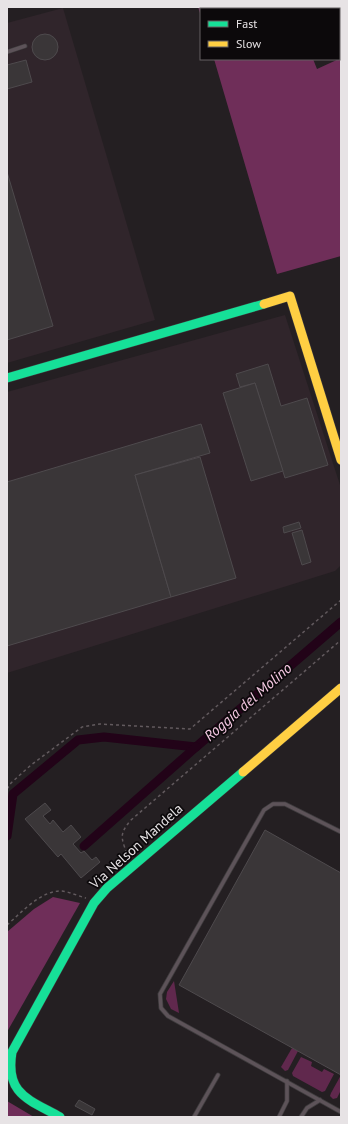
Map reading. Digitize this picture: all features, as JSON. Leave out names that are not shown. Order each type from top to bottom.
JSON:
[{"type":"street","points":[[7,378],[290,296],[341,460]]},
{"type":"street","name":"Via Nelson Mandela","points":[[60,1117],[20,1095],[13,1084],[8,1070],[12,1052],[99,896],[341,688]]},
{"type":"lane","points":[[7,52],[25,46]]},
{"type":"lane","points":[[341,832],[285,804],[273,804],[264,810],[160,994],[161,1008],[168,1016],[341,1112]]},
{"type":"lane","points":[[194,1117],[218,1075]]},
{"type":"lane","points":[[279,1117],[287,1101],[287,1082]]},
{"type":"lane","points":[[301,1117],[307,1108],[320,1100]]},
{"type":"path","points":[[7,789],[11,783],[31,765],[82,727],[100,724],[190,729],[341,600]]},
{"type":"path","points":[[131,868],[122,844],[121,835],[124,827],[341,640]]},
{"type":"path","points":[[7,925],[31,904],[53,892],[62,891],[84,898],[99,896]]},
{"type":"shaded area","points":[[198,7],[294,8],[200,8],[200,13]]},
{"type":"shaded area","points":[[63,8],[155,320],[7,363],[7,23]]},
{"type":"shaded area","points":[[340,58],[341,256],[277,274],[214,60],[313,60],[317,69],[337,60],[340,60]]},
{"type":"shaded area","points":[[285,315],[341,488],[341,565],[335,571],[7,673],[7,392]]},
{"type":"shaded area","points":[[53,897],[80,903],[7,1032],[7,932],[34,909]]},
{"type":"shaded area","points":[[174,981],[179,1013],[171,1009],[166,999],[167,992]]},
{"type":"shaded area","points":[[292,1048],[298,1051],[288,1070],[285,1071],[281,1067]]},
{"type":"shaded area","points":[[301,1057],[312,1062],[311,1066],[322,1072],[324,1069],[334,1074],[325,1091],[322,1092],[293,1076],[292,1073]]},
{"type":"shaded area","points":[[341,1075],[341,1090],[337,1098],[333,1099],[330,1096],[331,1093]]},
{"type":"shaded area","points":[[7,1101],[34,1117],[7,1117]]},
{"type":"building","points":[[45,34],[54,38],[58,47],[54,56],[45,60],[36,56],[32,47],[36,38]]},
{"type":"building","points":[[26,60],[32,82],[7,89],[7,65]]},
{"type":"building","points":[[7,172],[53,326],[7,340]]},
{"type":"building","points":[[268,364],[281,406],[307,398],[328,465],[285,478],[255,383],[240,387],[236,374]]},
{"type":"building","points":[[255,383],[283,471],[251,481],[223,393]]},
{"type":"building","points":[[201,424],[210,453],[135,475],[171,597],[7,646],[7,482]]},
{"type":"building","points":[[200,457],[236,578],[171,597],[135,475]]},
{"type":"building","points":[[299,522],[301,528],[284,533],[283,527]]},
{"type":"building","points":[[302,530],[311,562],[302,565],[292,533]]},
{"type":"building","points":[[45,803],[51,810],[43,816],[50,824],[53,820],[63,832],[71,825],[81,837],[73,844],[81,853],[84,851],[92,860],[96,857],[100,862],[81,878],[61,854],[58,857],[25,819]]},
{"type":"building","points":[[265,830],[341,873],[341,1075],[179,985]]},
{"type":"building","points":[[79,1100],[95,1109],[92,1115],[75,1106]]},
{"type":"waterway","name":"Roggia del Molino","points":[[7,836],[13,794],[78,740],[104,737],[196,747],[341,622]]},
{"type":"waterway","points":[[84,846],[196,747]]},
{"type":"traffic: fast","points":[[7,378],[264,304]]},
{"type":"traffic: fast","points":[[60,1117],[21,1094],[12,1077],[12,1052],[94,903],[107,888],[243,772]]},
{"type":"traffic: slow","points":[[264,304],[290,296],[341,460]]},
{"type":"traffic: slow","points":[[243,772],[341,688]]}]
